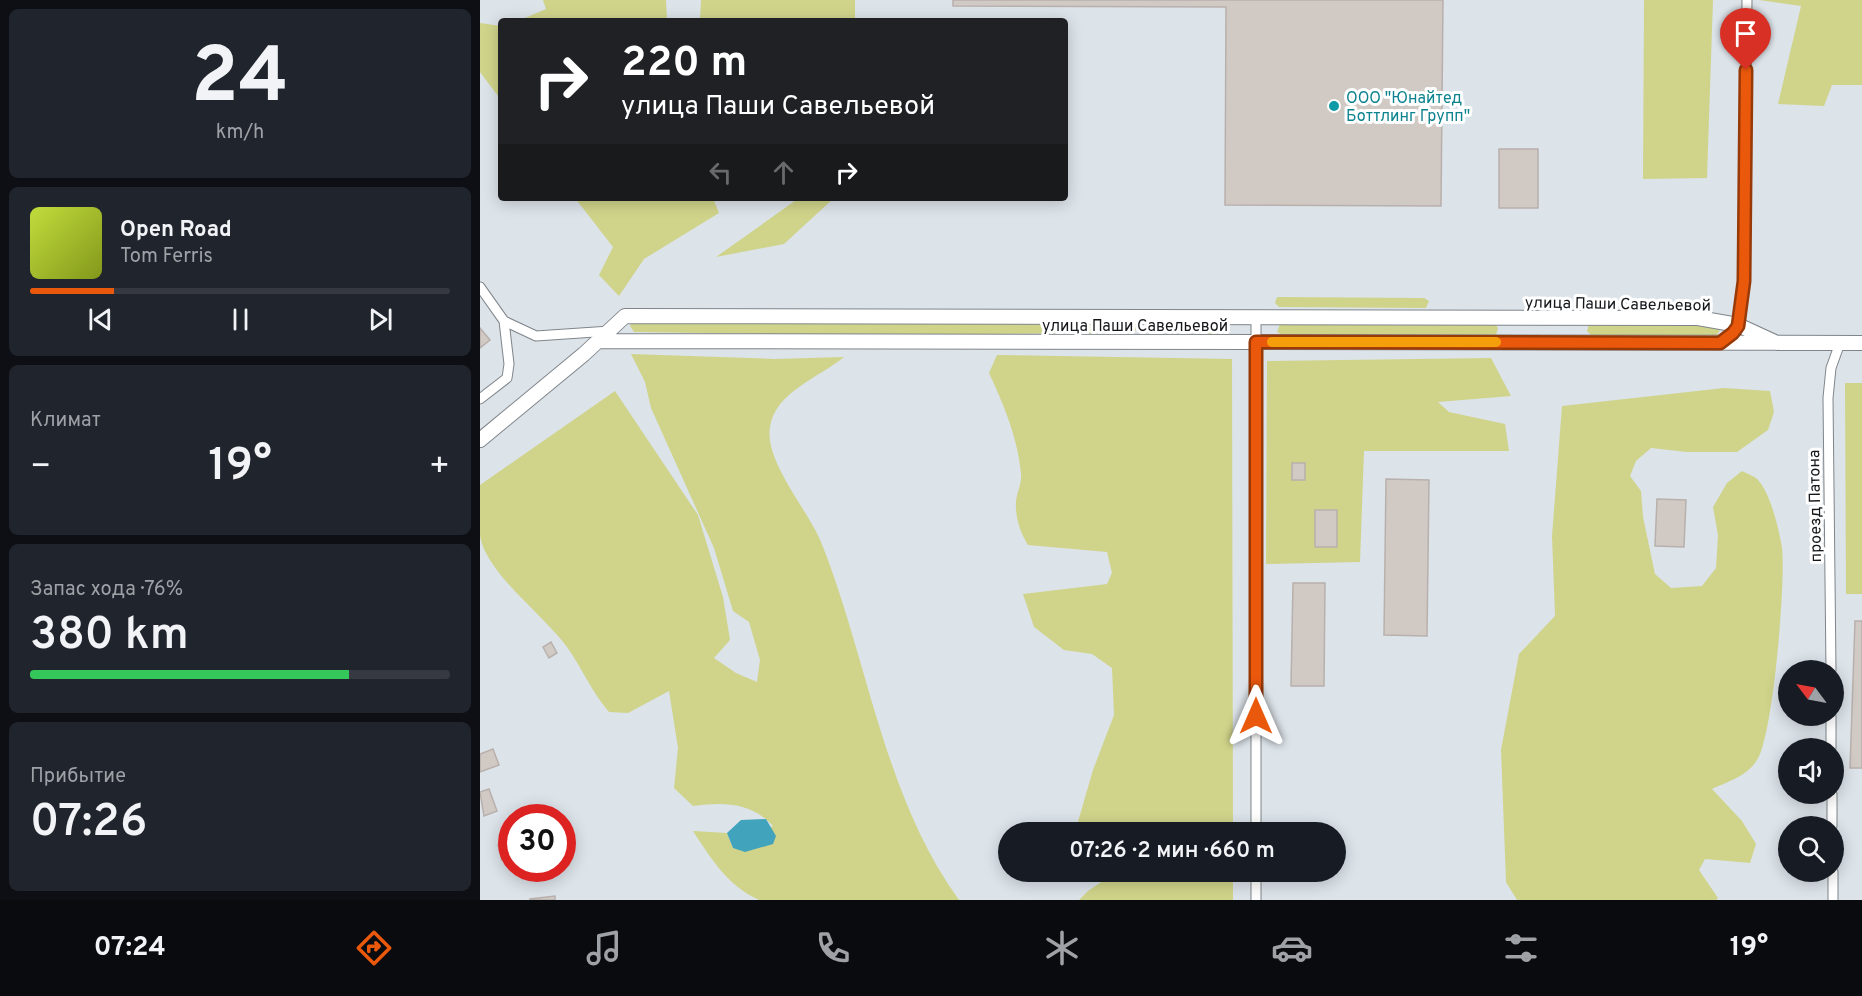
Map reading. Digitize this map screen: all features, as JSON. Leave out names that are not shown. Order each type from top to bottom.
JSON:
[{"type":"street","points":[[1747,0],[1744,281],[1738,326],[1741,335],[1749,343]]},
{"type":"street","points":[[480,287],[504,321],[508,364],[507,378],[480,399]]},
{"type":"street","name":"улица Паши Савельевой","points":[[605,336],[625,316],[1698,318],[1738,326],[1777,343]]},
{"type":"street","points":[[1256,317],[1256,822]]},
{"type":"street","points":[[504,321],[537,336],[605,336]]},
{"type":"street","points":[[1720,343],[1738,326]]},
{"type":"street","points":[[480,440],[605,336]]},
{"type":"street","name":"улица Паши Савельевой","points":[[605,336],[1256,342],[1862,343]]},
{"type":"street","name":"проезд Патона","points":[[1830,660],[1828,398],[1831,368],[1840,343]]},
{"type":"street","points":[[1256,882],[1256,900]]},
{"type":"street","points":[[1833,882],[1833,900]]},
{"type":"green space","points":[[543,0],[666,0],[667,18],[525,18],[546,9]]},
{"type":"green space","points":[[701,0],[855,0],[855,18],[700,18]]},
{"type":"green space","points":[[1644,0],[1713,0],[1707,178],[1643,179]]},
{"type":"green space","points":[[1759,0],[1862,0],[1862,85],[1832,85],[1824,106],[1778,104],[1801,6]]},
{"type":"green space","points":[[480,23],[498,26],[498,96],[480,72]]},
{"type":"green space","points":[[577,201],[714,201],[719,213],[644,259],[619,296],[599,275],[613,247]]},
{"type":"green space","points":[[795,201],[831,201],[784,244],[716,257]]},
{"type":"green space","points":[[1277,297],[1424,298],[1429,301],[1426,308],[1279,307],[1275,303]]},
{"type":"green space","points":[[1133,321],[1138,326],[1134,333],[835,335],[634,332],[630,326],[632,323],[676,322]]},
{"type":"green space","points":[[1717,323],[1721,328],[1717,335],[1591,335],[1587,331],[1589,324]]},
{"type":"green space","points":[[1202,324],[1224,324],[1225,330],[1221,333],[1202,334],[1200,330]]},
{"type":"green space","points":[[1280,324],[1495,324],[1498,328],[1496,335],[1281,334],[1277,332]]},
{"type":"green space","points":[[631,354],[775,359],[844,357],[800,386],[780,404],[770,427],[770,440],[780,470],[821,542],[852,633],[879,726],[912,816],[933,859],[959,900],[759,900],[738,887],[714,862],[693,831],[727,833],[733,848],[773,826],[746,808],[726,804],[693,806],[674,788],[678,748],[669,691],[628,713],[609,712],[567,647],[493,564],[480,536],[480,485],[615,391],[698,515],[723,597],[730,640],[714,658],[736,673],[757,682],[760,660],[749,622],[733,611],[714,548],[651,408],[645,382]]},
{"type":"green space","points":[[997,355],[1232,359],[1233,822],[1078,822],[1093,770],[1114,715],[1112,668],[1092,654],[1064,650],[1034,627],[1023,594],[1107,584],[1112,573],[1107,552],[1028,545],[1016,513],[1021,477],[1017,448],[1005,410],[989,373]]},
{"type":"green space","points":[[1491,358],[1511,396],[1438,402],[1449,412],[1505,424],[1509,451],[1364,451],[1360,562],[1266,564],[1267,361]]},
{"type":"green space","points":[[1845,383],[1862,383],[1862,594],[1846,594]]},
{"type":"green space","points":[[1724,388],[1770,391],[1774,412],[1768,430],[1737,452],[1687,452],[1651,448],[1636,461],[1630,476],[1641,491],[1643,517],[1655,574],[1671,588],[1702,586],[1716,568],[1718,535],[1713,507],[1727,483],[1742,471],[1753,476],[1763,486],[1774,512],[1782,548],[1782,591],[1773,691],[1763,746],[1757,760],[1748,771],[1712,789],[1742,821],[1756,844],[1750,863],[1705,859],[1699,870],[1718,898],[1716,900],[1517,900],[1506,882],[1501,750],[1519,654],[1555,616],[1552,536],[1562,406]]},
{"type":"green space","points":[[1101,882],[1233,882],[1233,900],[1079,900]]},
{"type":"water","points":[[766,819],[776,836],[773,844],[745,852],[733,848],[727,833],[741,820]]},
{"type":"building","name":"ООО \"Юнайтед Боттлинг Групп\"","points":[[953,0],[1443,0],[1441,206],[1225,205],[1226,7],[953,6]]},
{"type":"building","points":[[1499,149],[1538,149],[1538,208],[1499,208]]},
{"type":"building","points":[[480,328],[490,340],[480,348]]},
{"type":"building","points":[[1292,463],[1305,463],[1305,480],[1292,480]]},
{"type":"building","points":[[1386,479],[1429,480],[1427,636],[1384,635]]},
{"type":"building","points":[[1657,499],[1686,500],[1684,547],[1655,546]]},
{"type":"building","points":[[1315,510],[1337,510],[1337,547],[1315,547]]},
{"type":"building","points":[[1293,583],[1325,583],[1324,686],[1291,686]]},
{"type":"building","points":[[1855,621],[1862,621],[1862,768],[1850,768]]},
{"type":"building","points":[[551,642],[557,653],[549,658],[543,647]]},
{"type":"building","points":[[493,749],[499,765],[480,772],[480,754]]},
{"type":"building","points":[[489,789],[497,811],[484,816],[480,792]]},
{"type":"building","points":[[555,896],[555,900],[530,900],[530,899]]},
{"type":"slow traffic","points":[[1272,342],[1496,342]]},
{"type":"place","name":"ООО \"Юнайтед Боттлинг Групп\"","points":[[1334,106]]},
{"type":"route","points":[[1256,716],[1256,342],[1720,343],[1738,326],[1744,281],[1746,70]]}]
